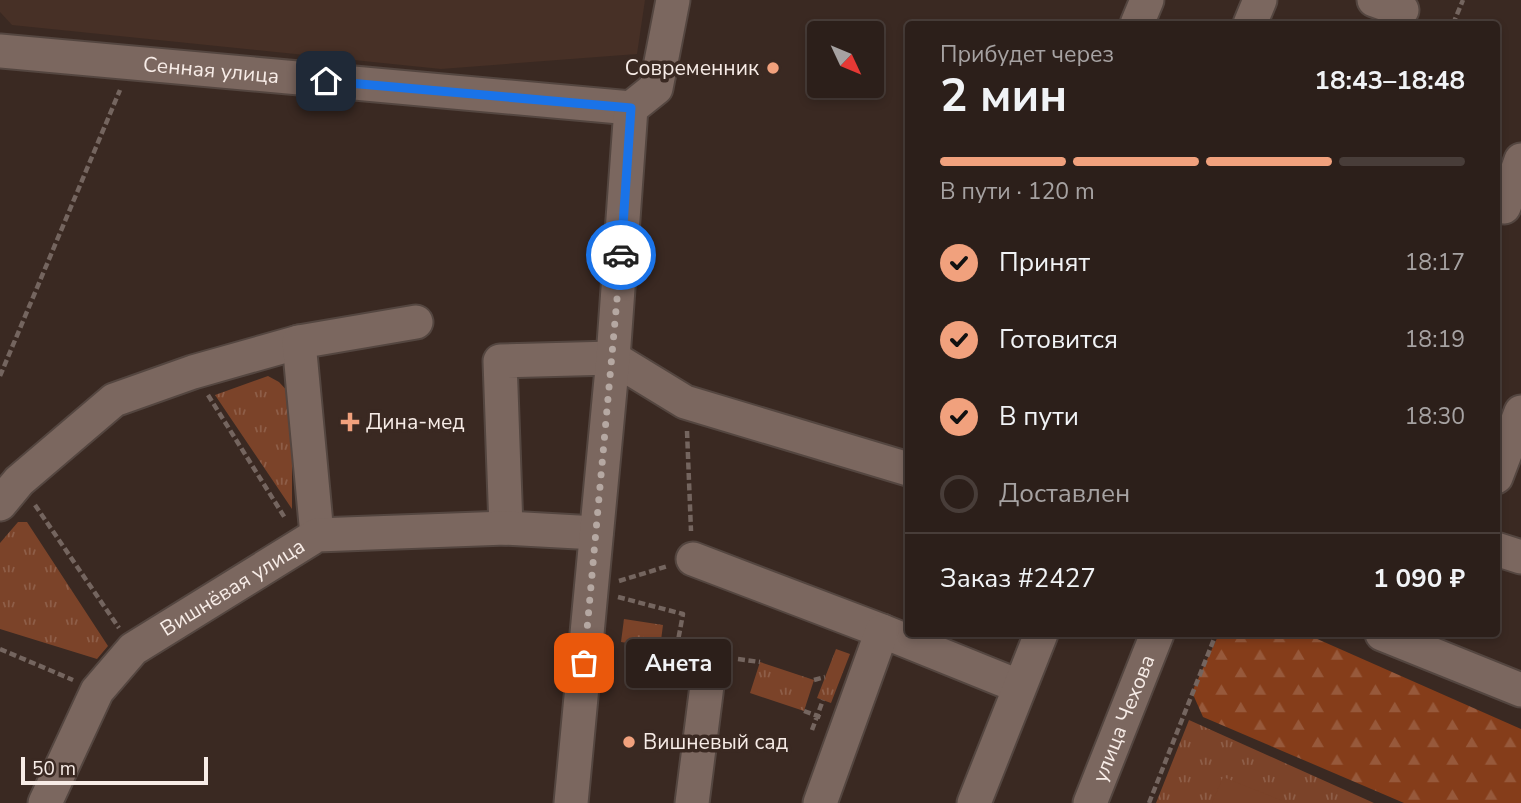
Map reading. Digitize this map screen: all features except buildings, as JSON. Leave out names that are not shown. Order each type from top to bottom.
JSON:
[{"type":"street","points":[[570,803],[613,358],[631,108],[656,88],[673,0]]},
{"type":"street","points":[[1138,21],[1147,0]]},
{"type":"street","points":[[1252,21],[1260,0]]},
{"type":"street","name":"Сенная улица","points":[[0,51],[631,108]]},
{"type":"street","points":[[1504,207],[1521,160]]},
{"type":"street","points":[[10,492],[114,400],[193,372],[299,342],[416,322]]},
{"type":"street","points":[[299,342],[309,539]]},
{"type":"street","points":[[506,528],[500,361],[613,358],[685,402],[905,459]]},
{"type":"street","points":[[1500,467],[1521,412]]},
{"type":"street","name":"Вишнёвая улица","points":[[45,803],[97,691],[133,649],[309,539],[506,528],[596,533]]},
{"type":"street","points":[[1500,550],[1521,557]]},
{"type":"street","points":[[693,559],[1018,686]]},
{"type":"street","points":[[820,803],[883,631]]},
{"type":"street","points":[[974,803],[1018,686],[1040,637]]},
{"type":"street","name":"улица Чехова","points":[[1090,803],[1156,637]]},
{"type":"street","points":[[1389,637],[1521,690]]},
{"type":"street","points":[[692,803],[710,662]]},
{"type":"path","points":[[1454,21],[1463,0]]},
{"type":"path","points":[[0,376],[132,63]]},
{"type":"path","points":[[193,372],[309,539]]},
{"type":"path","points":[[591,589],[693,559],[685,402]]},
{"type":"path","points":[[10,492],[133,649]]},
{"type":"path","points":[[591,589],[683,614],[677,646]]},
{"type":"path","points":[[1149,803],[1215,637]]},
{"type":"path","points":[[0,649],[97,691]]},
{"type":"path","points":[[814,680],[825,677]]},
{"type":"path","points":[[812,730],[823,700]]},
{"type":"shaded area","points":[[0,0],[645,0],[637,54],[441,69],[12,25],[0,12]]},
{"type":"green space","points":[[268,376],[279,382],[292,396],[292,509],[215,395]]},
{"type":"green space","points":[[18,522],[27,522],[108,646],[97,659],[0,629],[0,543]]},
{"type":"green space","points":[[624,619],[663,625],[660,648],[621,642]]},
{"type":"green space","points":[[1218,637],[1313,637],[1521,729],[1521,803],[1404,803],[1203,717],[1192,692]]},
{"type":"green space","points":[[836,649],[850,654],[831,703],[817,698]]},
{"type":"green space","points":[[760,662],[814,680],[804,711],[750,693]]},
{"type":"green space","points":[[1189,720],[1374,803],[1156,803]]},
{"type":"green space","points":[[1223,777],[1288,803],[1212,803]]},
{"type":"way so far","points":[[584,663],[621,255]]},
{"type":"place","name":"Современник","points":[[773,68]]},
{"type":"place","name":"Дина-мед","points":[[350,422]]},
{"type":"place","name":"Анета","points":[[584,663]]},
{"type":"place","name":"Вишневый сад","points":[[629,742]]},
{"type":"route","points":[[326,81],[631,108],[621,255]]}]
